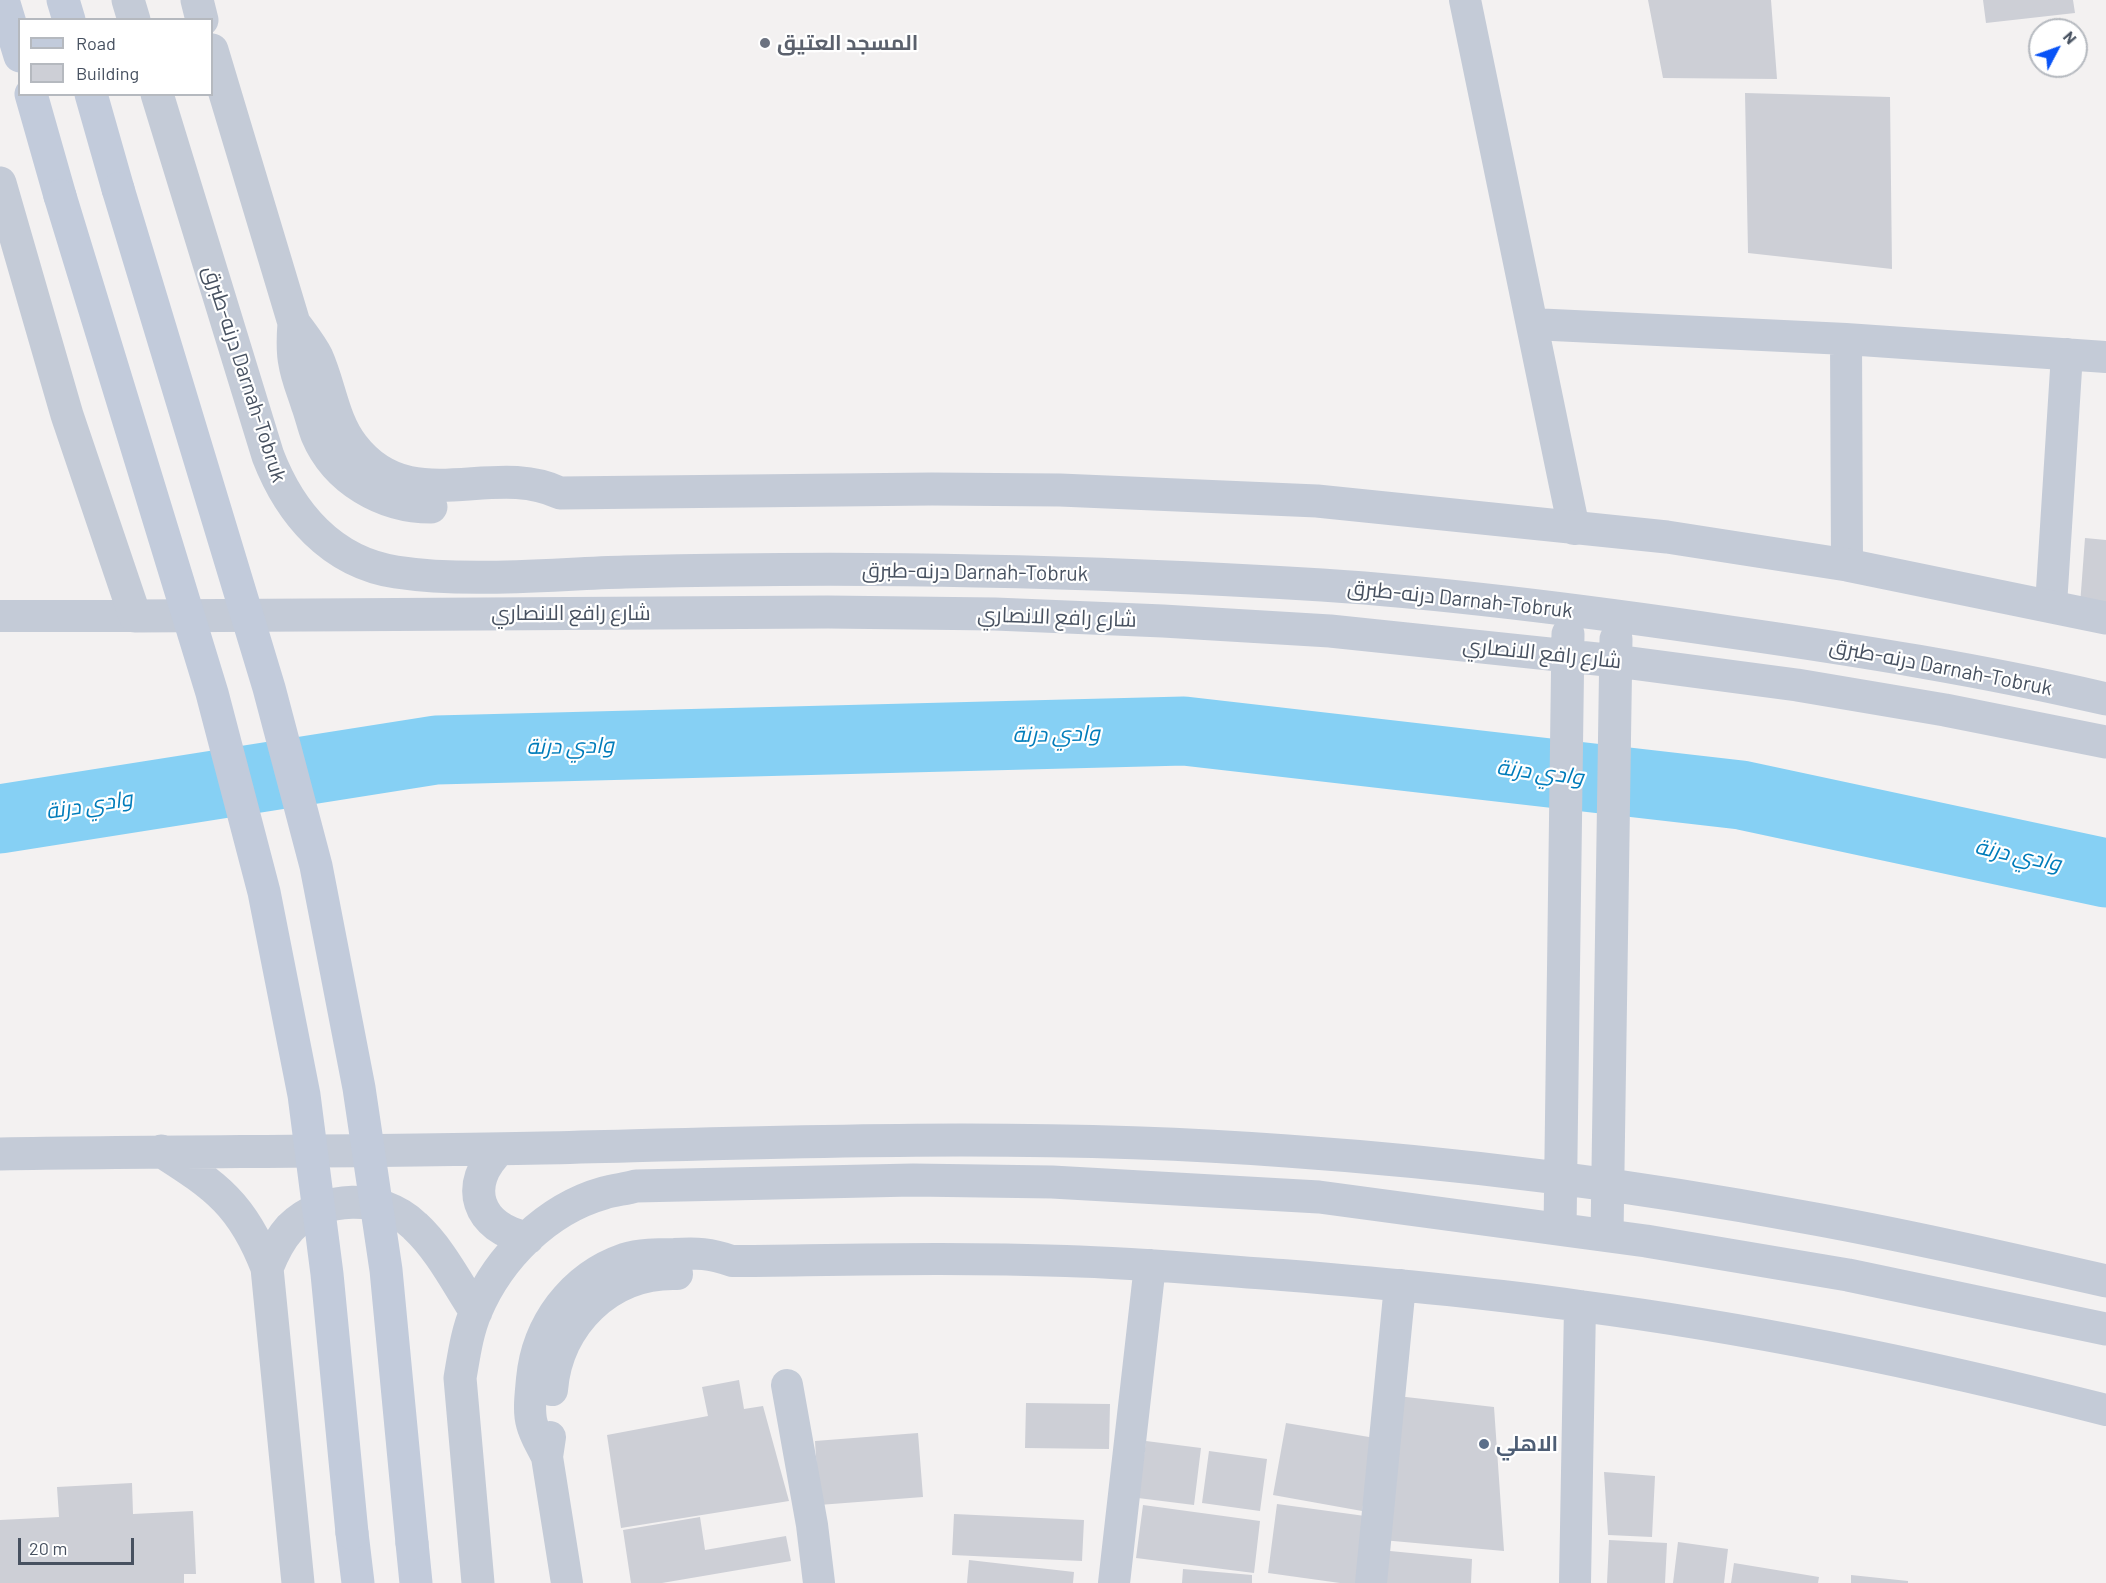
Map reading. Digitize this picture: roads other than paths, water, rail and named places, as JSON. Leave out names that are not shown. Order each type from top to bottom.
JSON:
[{"type":"main road","points":[[3,0],[18,49]]},
{"type":"main road","points":[[63,0],[68,18]]},
{"type":"main road","points":[[32,96],[212,693],[264,892],[304,1095],[327,1274],[358,1583]]},
{"type":"main road","points":[[92,96],[269,688],[316,866],[359,1088],[386,1270],[416,1583]]},
{"type":"street","points":[[128,0],[133,18]]},
{"type":"street","points":[[196,0],[201,18]]},
{"type":"street","points":[[1465,0],[1574,529]]},
{"type":"street","points":[[213,53],[294,323],[317,359],[341,428],[352,446],[367,462],[385,474],[405,482],[426,486],[526,483],[547,487],[560,493],[932,489],[1118,492],[1317,501],[1667,537],[1847,565],[2106,618]]},
{"type":"street","name":"درنه-طبرق Darnah-Tobruk","points":[[158,96],[277,481],[290,503],[307,524],[327,542],[370,566],[395,572],[465,577],[807,569],[1103,575],[1325,586],[1503,602],[1819,644],[2106,699]]},
{"type":"street","points":[[0,183],[67,415],[135,616]]},
{"type":"street","points":[[1532,324],[1846,339],[2106,357]]},
{"type":"street","points":[[1846,339],[1847,565]]},
{"type":"street","points":[[2051,605],[2067,354]]},
{"type":"street","points":[[1560,1229],[1568,610]]},
{"type":"street","name":"شارع رافع الانصاري","points":[[0,616],[816,612],[995,614],[1163,621],[1318,631],[1616,661],[1808,687],[1945,710],[2106,742]]},
{"type":"street","points":[[1607,1235],[1616,616]]},
{"type":"street","points":[[0,1154],[500,1149],[897,1139],[1156,1143],[1285,1150],[1608,1185],[1802,1216],[1958,1247],[2106,1281]]},
{"type":"street","points":[[500,1149],[489,1159],[482,1172],[479,1188],[480,1203],[487,1217],[498,1228],[512,1235],[528,1238]]},
{"type":"street","points":[[161,1151],[203,1179],[242,1216],[257,1241],[267,1268],[298,1583]]},
{"type":"street","points":[[478,1583],[460,1378],[465,1344],[476,1312],[491,1281],[508,1258],[550,1220],[603,1193],[636,1186],[913,1180],[1052,1182],[1319,1197],[1607,1235],[1848,1275],[2106,1329]]},
{"type":"street","points":[[267,1268],[276,1246],[290,1228],[309,1214],[330,1205],[353,1202],[374,1204],[395,1211],[413,1223],[428,1239],[476,1312]]},
{"type":"street","points":[[567,1583],[547,1457],[531,1421],[534,1364],[542,1337],[555,1312],[569,1294],[586,1279],[625,1258],[650,1254],[703,1253],[732,1261],[973,1258],[1150,1265],[1400,1285],[1580,1306],[1702,1324],[1824,1346],[2106,1410]]},
{"type":"street","points":[[1114,1583],[1150,1265]]},
{"type":"street","points":[[1371,1583],[1400,1285]]},
{"type":"street","points":[[1575,1583],[1580,1306]]},
{"type":"street","points":[[787,1385],[812,1526],[819,1583]]},
{"type":"waterway","name":"وادي درنة","points":[[0,819],[436,750],[1184,731],[1741,795],[2106,873]]},
{"type":"place","name":"المسجد العتيق","points":[[765,43]]},
{"type":"place","name":"الاهلي","points":[[1484,1444]]}]
